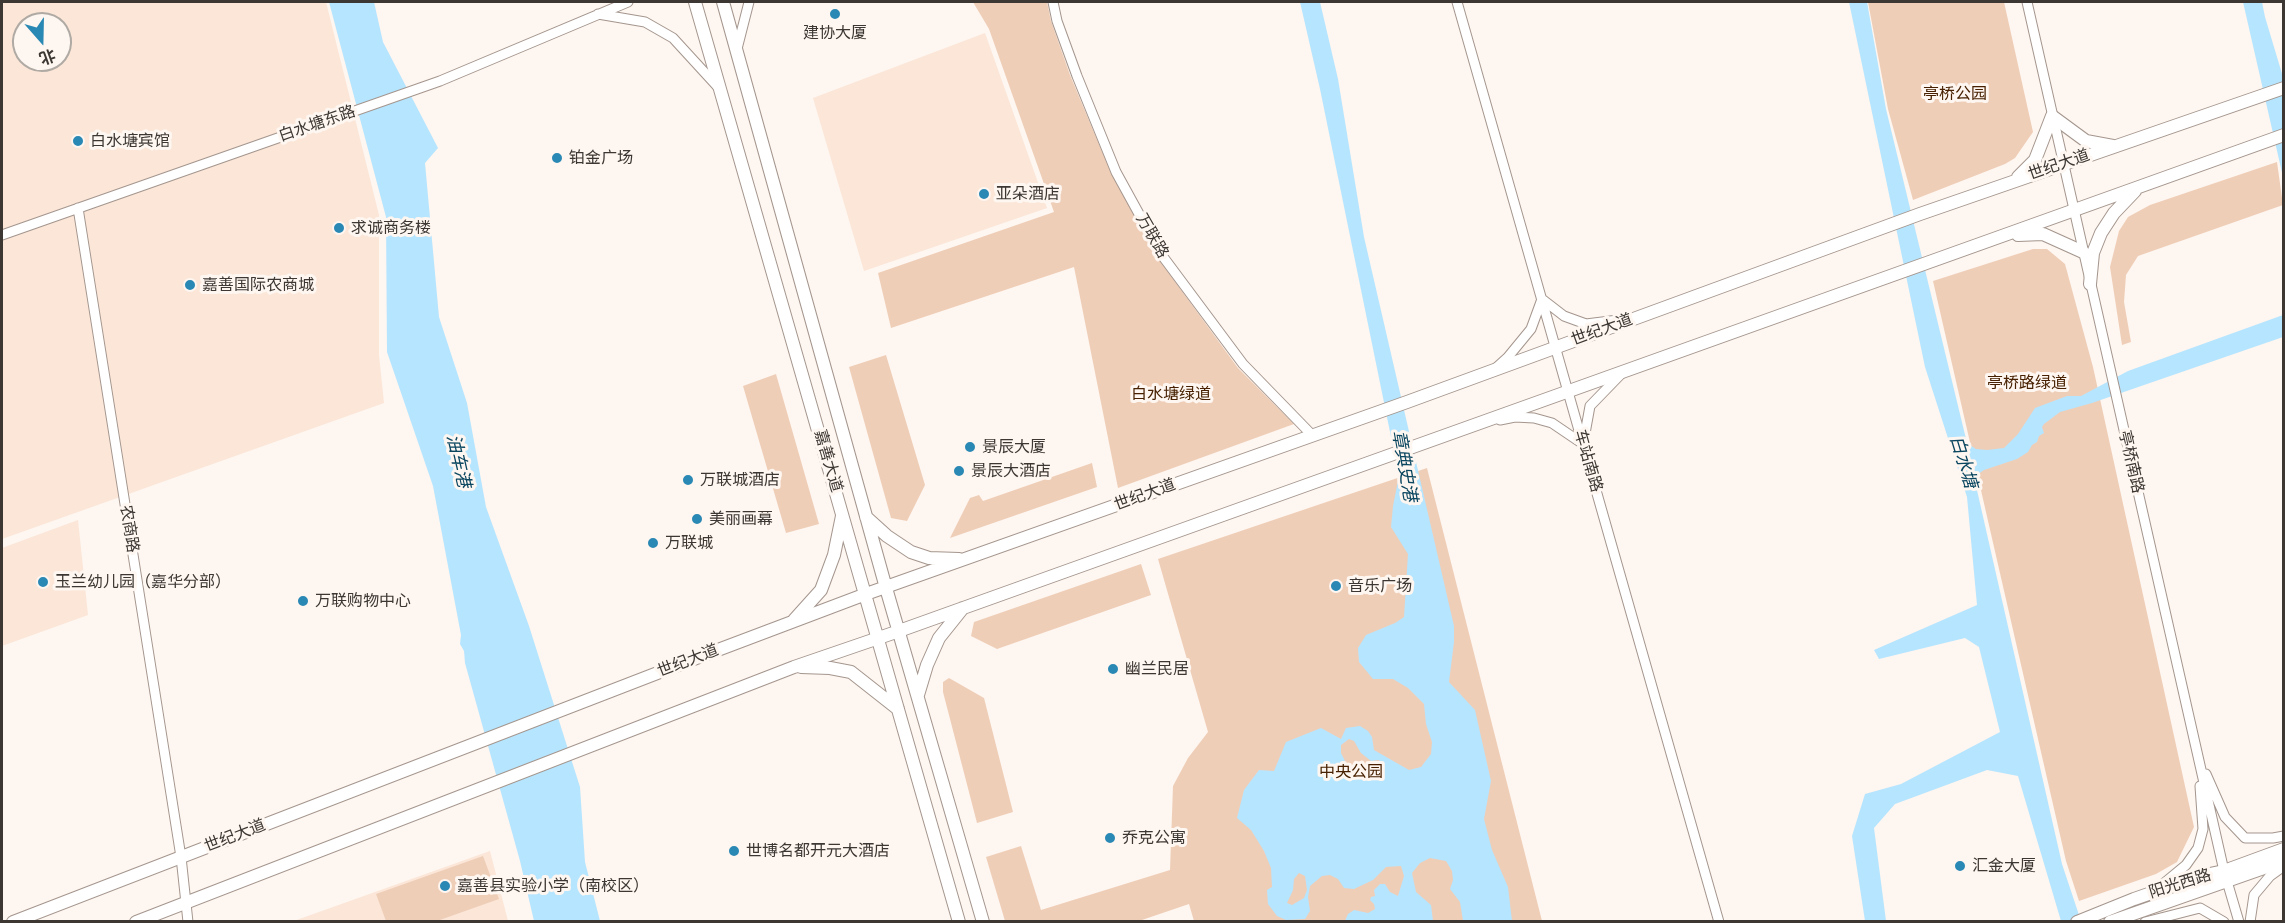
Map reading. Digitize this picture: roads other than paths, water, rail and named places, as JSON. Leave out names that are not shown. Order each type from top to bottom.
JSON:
[{"type":"main road","name":"嘉善大道","points":[[695,2],[959,921]]},
{"type":"main road","name":"嘉善大道","points":[[723,2],[886,588],[983,921]]},
{"type":"main road","name":"世纪大道","points":[[13,921],[866,594],[1407,402],[2015,180],[2283,88]]},
{"type":"main road","points":[[2015,180],[2035,160],[2052,116],[2086,141],[2113,146]]},
{"type":"main road","points":[[136,921],[794,667],[2283,135]]},
{"type":"main road","points":[[2090,284],[2093,253],[2101,233],[2114,213],[2138,187]]},
{"type":"main road","points":[[2005,235],[2043,234],[2083,252]]},
{"type":"main road","points":[[791,623],[820,590],[834,555],[843,512]]},
{"type":"main road","points":[[866,517],[887,536],[911,552],[929,558],[966,559]]},
{"type":"main road","points":[[918,697],[927,665],[939,638],[963,608]]},
{"type":"main road","points":[[794,667],[830,668],[851,672],[898,709]]},
{"type":"main road","name":"阳光西路","points":[[2104,918],[2154,892],[2200,876],[2226,876],[2283,849]]},
{"type":"main road","name":"阳光西路","points":[[2078,921],[2104,918],[2226,876],[2283,861]]},
{"type":"street","points":[[598,14],[618,2]]},
{"type":"street","name":"白水塘东路","points":[[2,235],[440,81],[628,2]]},
{"type":"street","points":[[737,49],[749,2]]},
{"type":"street","name":"万联路","points":[[1053,2],[1057,21],[1077,76],[1116,172],[1161,254],[1243,364],[1312,435]]},
{"type":"street","name":"车站南路","points":[[1457,2],[1719,921]]},
{"type":"street","name":"亭桥南路","points":[[2027,2],[2197,754],[2239,921]]},
{"type":"street","points":[[598,14],[645,22],[673,38],[721,89]]},
{"type":"street","name":"农商路","points":[[78,208],[181,858],[188,921]]},
{"type":"street","points":[[1492,370],[1508,357],[1531,329],[1542,300],[1564,316],[1586,324],[1598,324],[1648,314]]},
{"type":"street","points":[[1473,425],[1515,417],[1534,418],[1552,423],[1583,444],[1590,406],[1623,372]]},
{"type":"street","points":[[2197,754],[2225,817],[2245,838],[2283,836]]},
{"type":"street","points":[[2154,892],[2186,865],[2198,848],[2203,830],[2197,754]]},
{"type":"street","points":[[2250,921],[2253,895],[2270,876],[2283,866]]},
{"type":"street","points":[[2145,921],[2200,908],[2224,921]]},
{"type":"water","name":"油车港","points":[[329,2],[374,2],[383,42],[438,148],[425,163],[439,317],[467,403],[486,507],[529,626],[580,787],[585,862],[600,921],[534,921],[520,861],[465,663],[464,651],[460,644],[461,635],[433,486],[387,352],[386,217]]},
{"type":"water","name":"章典史港","points":[[1300,2],[1320,2],[1338,79],[1364,237],[1454,626],[1449,682],[1475,710],[1491,781],[1484,819],[1492,850],[1508,887],[1512,921],[1463,921],[1460,902],[1450,889],[1453,880],[1452,871],[1446,861],[1430,858],[1420,863],[1412,873],[1416,892],[1431,905],[1433,921],[1345,921],[1348,914],[1354,910],[1368,913],[1375,909],[1370,900],[1375,896],[1374,890],[1380,884],[1385,884],[1390,892],[1398,896],[1404,876],[1401,866],[1386,867],[1373,880],[1354,889],[1344,888],[1338,879],[1330,875],[1322,876],[1310,886],[1308,897],[1310,911],[1305,919],[1286,920],[1277,916],[1268,904],[1267,890],[1272,887],[1271,868],[1264,851],[1251,830],[1237,818],[1244,790],[1259,770],[1274,771],[1286,742],[1321,728],[1341,739],[1346,728],[1360,726],[1372,737],[1374,750],[1409,770],[1421,767],[1431,754],[1432,742],[1426,724],[1424,704],[1408,688],[1393,679],[1373,679],[1359,662],[1358,648],[1366,635],[1404,617],[1408,554],[1391,527],[1399,476]],"holes":[[[1349,739],[1354,741],[1361,753],[1371,761],[1379,760],[1381,766],[1379,772],[1373,775],[1365,774],[1346,763],[1341,753],[1341,745]],[[1299,873],[1305,876],[1307,890],[1304,898],[1292,905],[1287,903],[1293,890],[1294,879]]]},
{"type":"water","name":"白水塘","points":[[1849,2],[1867,2],[1886,109],[1967,443],[1976,449],[2004,448],[2018,434],[2035,408],[2067,396],[2081,396],[2128,371],[2283,315],[2283,337],[2060,412],[2044,424],[2042,427],[2044,433],[2039,436],[2028,452],[2017,459],[1984,470],[1974,477],[2062,864],[2081,921],[2061,921],[2018,776],[1987,770],[1895,804],[1874,828],[1886,921],[1865,921],[1852,836],[1865,794],[1901,784],[2000,732],[1979,647],[1965,638],[1879,659],[1874,650],[1977,605],[1967,497],[1925,367]]},
{"type":"water","points":[[2243,2],[2262,2],[2283,77],[2283,177]]},
{"type":"place","name":"建协大厦","points":[[835,14]]},
{"type":"place","name":"白水塘宾馆","points":[[78,141]]},
{"type":"place","name":"铂金广场","points":[[557,158]]},
{"type":"place","name":"亚朵酒店","points":[[984,194]]},
{"type":"place","name":"求诚商务楼","points":[[339,228]]},
{"type":"place","name":"嘉善国际农商城","points":[[190,285]]},
{"type":"place","name":"景辰大厦","points":[[970,447]]},
{"type":"place","name":"景辰大酒店","points":[[959,471]]},
{"type":"place","name":"万联城酒店","points":[[688,480]]},
{"type":"place","name":"美丽画幕","points":[[697,519]]},
{"type":"place","name":"万联城","points":[[653,543]]},
{"type":"place","name":"玉兰幼儿园（嘉华分部）","points":[[43,582]]},
{"type":"place","name":"音乐广场","points":[[1336,586]]},
{"type":"place","name":"万联购物中心","points":[[303,601]]},
{"type":"place","name":"幽兰民居","points":[[1113,669]]},
{"type":"place","name":"乔克公寓","points":[[1110,838]]},
{"type":"place","name":"世博名都开元大酒店","points":[[734,851]]},
{"type":"place","name":"汇金大厦","points":[[1960,866]]},
{"type":"place","name":"嘉善县实验小学（南校区）","points":[[445,886]]},
{"type":"park label","name":"亭桥公园","points":[[1955,94]]},
{"type":"park label","name":"亭桥路绿道","points":[[2027,383]]},
{"type":"park label","name":"白水塘绿道","points":[[1171,394]]},
{"type":"park label","name":"中央公园","points":[[1351,772]]}]
